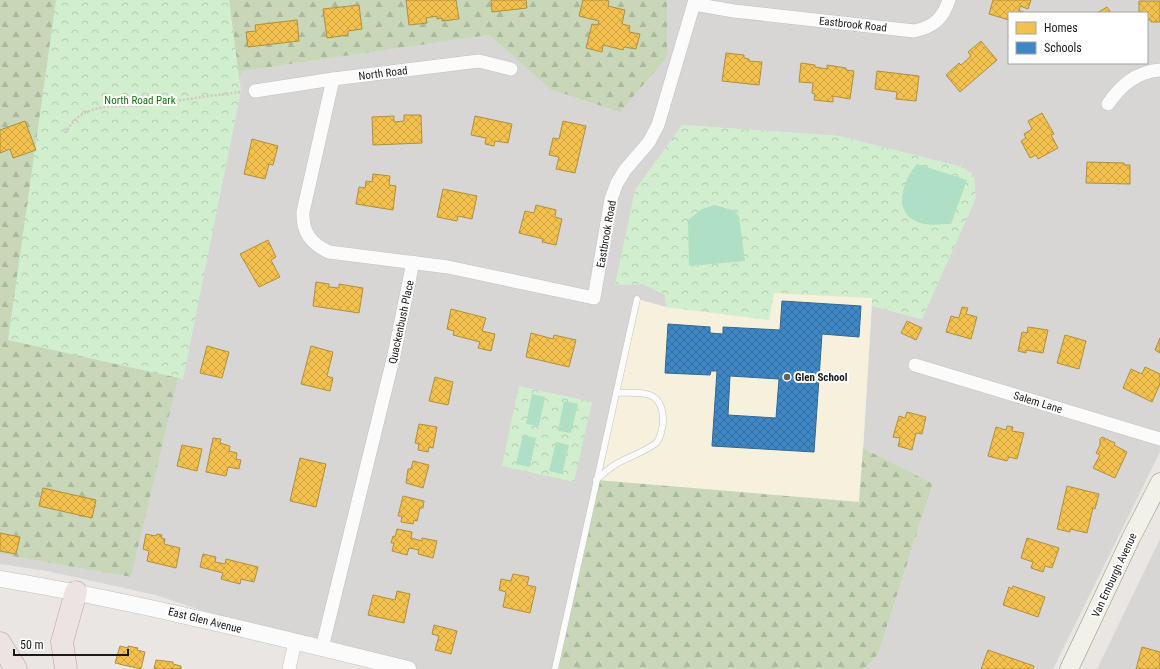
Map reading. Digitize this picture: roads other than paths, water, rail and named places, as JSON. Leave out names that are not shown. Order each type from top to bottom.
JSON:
[{"type":"highway","points":[[66,669],[62,642],[76,592]]},
{"type":"highway","points":[[0,643],[16,669]]},
{"type":"main road","name":"Van Emburgh Avenue","points":[[1069,669],[1131,538],[1160,482]]},
{"type":"street","name":"Eastbrook Road","points":[[413,262],[448,267],[594,298],[611,199],[624,170],[649,142],[658,125],[694,2],[734,11],[914,31],[926,29],[937,22],[945,13],[949,0]]},
{"type":"street","name":"North Road","points":[[255,91],[333,78],[479,61],[511,69]]},
{"type":"street","points":[[1108,104],[1117,91],[1140,74],[1160,70]]},
{"type":"street","points":[[333,78],[303,212],[305,230],[310,240],[318,248],[329,252],[413,262]]},
{"type":"street","name":"Quackenbush Place","points":[[322,648],[394,355],[413,262]]},
{"type":"street","name":"Salem Lane","points":[[915,365],[1160,439]]},
{"type":"street","name":"East Glen Avenue","points":[[0,580],[76,592],[174,612],[408,669]]},
{"type":"street","points":[[289,669],[296,642]]},
{"type":"lane","points":[[555,669],[637,299]]},
{"type":"lane","points":[[596,480],[617,463],[645,451],[658,442],[662,427],[663,409],[656,398],[642,392],[616,393]]},
{"type":"place","name":"Glen School","points":[[787,377]]},
{"type":"park label","name":"North Road Park","points":[[140,100]]}]
